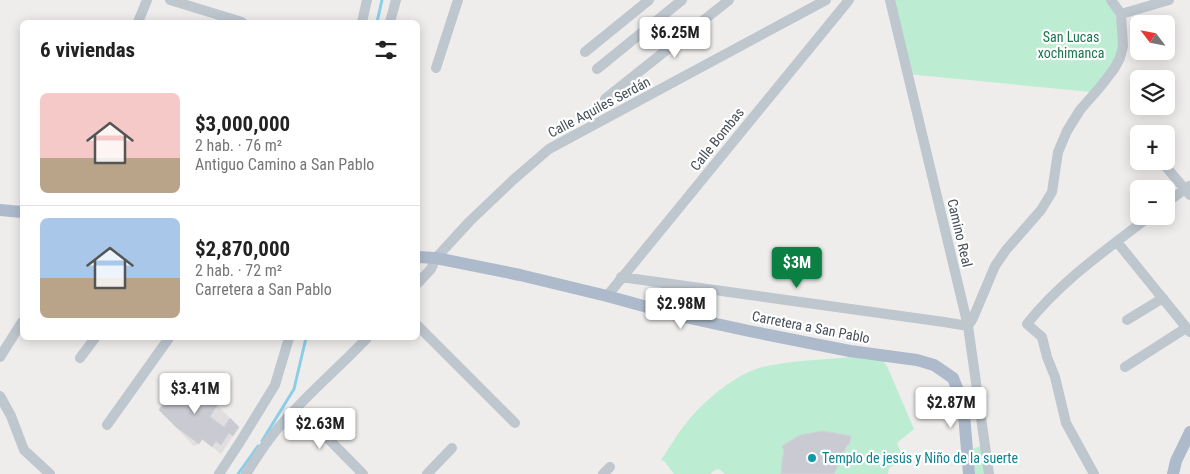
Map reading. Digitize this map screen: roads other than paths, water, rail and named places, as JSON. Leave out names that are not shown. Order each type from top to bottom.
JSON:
[{"type":"main road","points":[[0,210],[20,212]]},
{"type":"main road","name":"Carretera a San Pablo","points":[[420,256],[520,275],[680,316],[749,331],[850,352],[918,360],[934,365],[953,378],[964,403],[969,474]]},
{"type":"main road","points":[[1172,474],[1190,432]]},
{"type":"street","points":[[139,20],[147,0]]},
{"type":"street","points":[[170,0],[235,20]]},
{"type":"street","points":[[362,20],[367,0]]},
{"type":"street","points":[[391,20],[396,0]]},
{"type":"street","points":[[436,68],[456,12],[458,0]]},
{"type":"street","points":[[456,12],[467,0]]},
{"type":"street","points":[[585,52],[649,0]]},
{"type":"street","points":[[597,69],[682,0]]},
{"type":"street","points":[[605,99],[729,0]]},
{"type":"street","name":"Calle Aquiles Serdán","points":[[420,280],[436,258],[513,180],[549,149],[826,0]]},
{"type":"street","name":"Calle Bombas","points":[[607,296],[849,0]]},
{"type":"street","name":"Camino Real","points":[[890,0],[968,326],[989,474]]},
{"type":"street","points":[[621,278],[968,326],[1000,258],[1042,210],[1052,192],[1058,152],[1067,131],[1080,110],[1101,86],[1120,58],[1123,46],[1121,14],[1111,0]]},
{"type":"street","points":[[1121,14],[1169,0]]},
{"type":"street","points":[[1169,170],[1188,190],[1175,198]]},
{"type":"street","points":[[1094,474],[1066,423],[1055,377],[1047,357],[1042,336],[1027,324],[1039,309],[1074,275],[1139,225]]},
{"type":"street","points":[[1117,242],[1188,330],[1125,367]]},
{"type":"street","points":[[1127,320],[1163,298]]},
{"type":"street","points":[[0,357],[20,325]]},
{"type":"street","points":[[420,328],[515,423]]},
{"type":"street","points":[[80,358],[94,340]]},
{"type":"street","points":[[108,425],[168,340]]},
{"type":"street","points":[[218,474],[275,385],[288,340]]},
{"type":"street","points":[[246,474],[274,433],[365,340]]},
{"type":"street","points":[[0,396],[11,416],[24,450],[50,474]]},
{"type":"street","points":[[297,408],[363,474]]},
{"type":"street","points":[[427,474],[452,448]]},
{"type":"waterway","points":[[377,20],[382,0]]},
{"type":"waterway","points":[[262,441],[294,389],[306,340]]},
{"type":"waterway","points":[[238,474],[258,446]]},
{"type":"place","name":"Templo de jesús y Niño de la suerte","points":[[812,458]]},
{"type":"park label","name":"San Lucas xochimanca","points":[[1071,46]]}]
